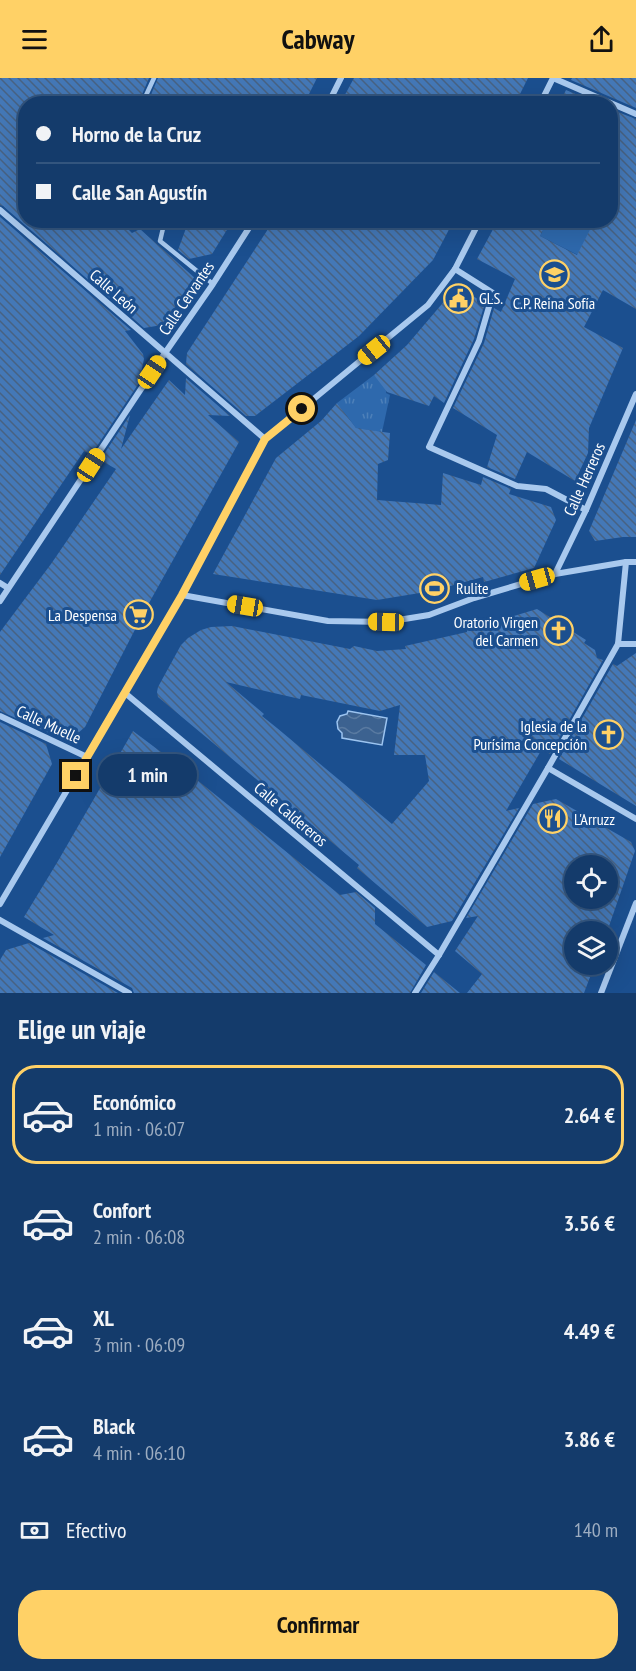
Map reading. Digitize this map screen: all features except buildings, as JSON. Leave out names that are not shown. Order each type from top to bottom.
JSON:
[{"type":"street","points":[[332,96],[341,78]]},
{"type":"street","points":[[544,96],[553,78],[594,96]]},
{"type":"street","points":[[618,106],[636,114]]},
{"type":"street","name":"Calle León","points":[[0,210],[18,226]]},
{"type":"street","name":"Calle León","points":[[21,228],[265,439]]},
{"type":"street","name":"Calle Cervantes","points":[[0,601],[249,228]]},
{"type":"street","points":[[0,904],[182,595],[265,439],[428,305],[455,269],[476,228]]},
{"type":"street","points":[[455,269],[493,293],[479,340],[429,447],[517,486],[546,489],[586,510]]},
{"type":"street","name":"Calle Herreros","points":[[555,574],[586,510],[636,394]]},
{"type":"street","points":[[415,993],[548,768],[618,644],[626,562]]},
{"type":"street","points":[[182,595],[328,621],[386,622],[429,615],[474,598],[555,574],[636,562]]},
{"type":"street","points":[[0,583],[8,588]]},
{"type":"street","points":[[618,644],[636,644]]},
{"type":"street","name":"Calle Caldereros","points":[[125,693],[439,955]]},
{"type":"street","name":"Calle Muelle","points":[[0,716],[87,757]]},
{"type":"street","points":[[548,768],[636,819]]},
{"type":"street","points":[[601,993],[636,903]]},
{"type":"street","points":[[0,920],[129,993]]},
{"type":"lane","points":[[146,96],[154,78]]},
{"type":"lane","points":[[163,228],[160,241],[213,284]]},
{"type":"green space","points":[[544,228],[592,228],[578,255],[540,236]]},
{"type":"green space","points":[[374,375],[387,387],[386,393],[390,395],[382,432],[356,428],[337,403]]},
{"type":"water","points":[[348,711],[387,718],[382,745],[342,738],[337,722],[340,716],[347,714]]},
{"type":"place","name":"C.P. Reina Sofía","points":[[554,275]]},
{"type":"place","name":"GLS.","points":[[458,298]]},
{"type":"place","name":"Rulite","points":[[435,588]]},
{"type":"place","name":"La Despensa","points":[[138,615]]},
{"type":"place","name":"Oratorio Virgen del Carmen","points":[[559,631]]},
{"type":"place","name":"Iglesia de la Purísima Concepción","points":[[608,735]]},
{"type":"place","name":"L'Arruzz","points":[[553,819]]},
{"type":"route","points":[[76,776],[182,595],[265,439],[302,409]]}]
